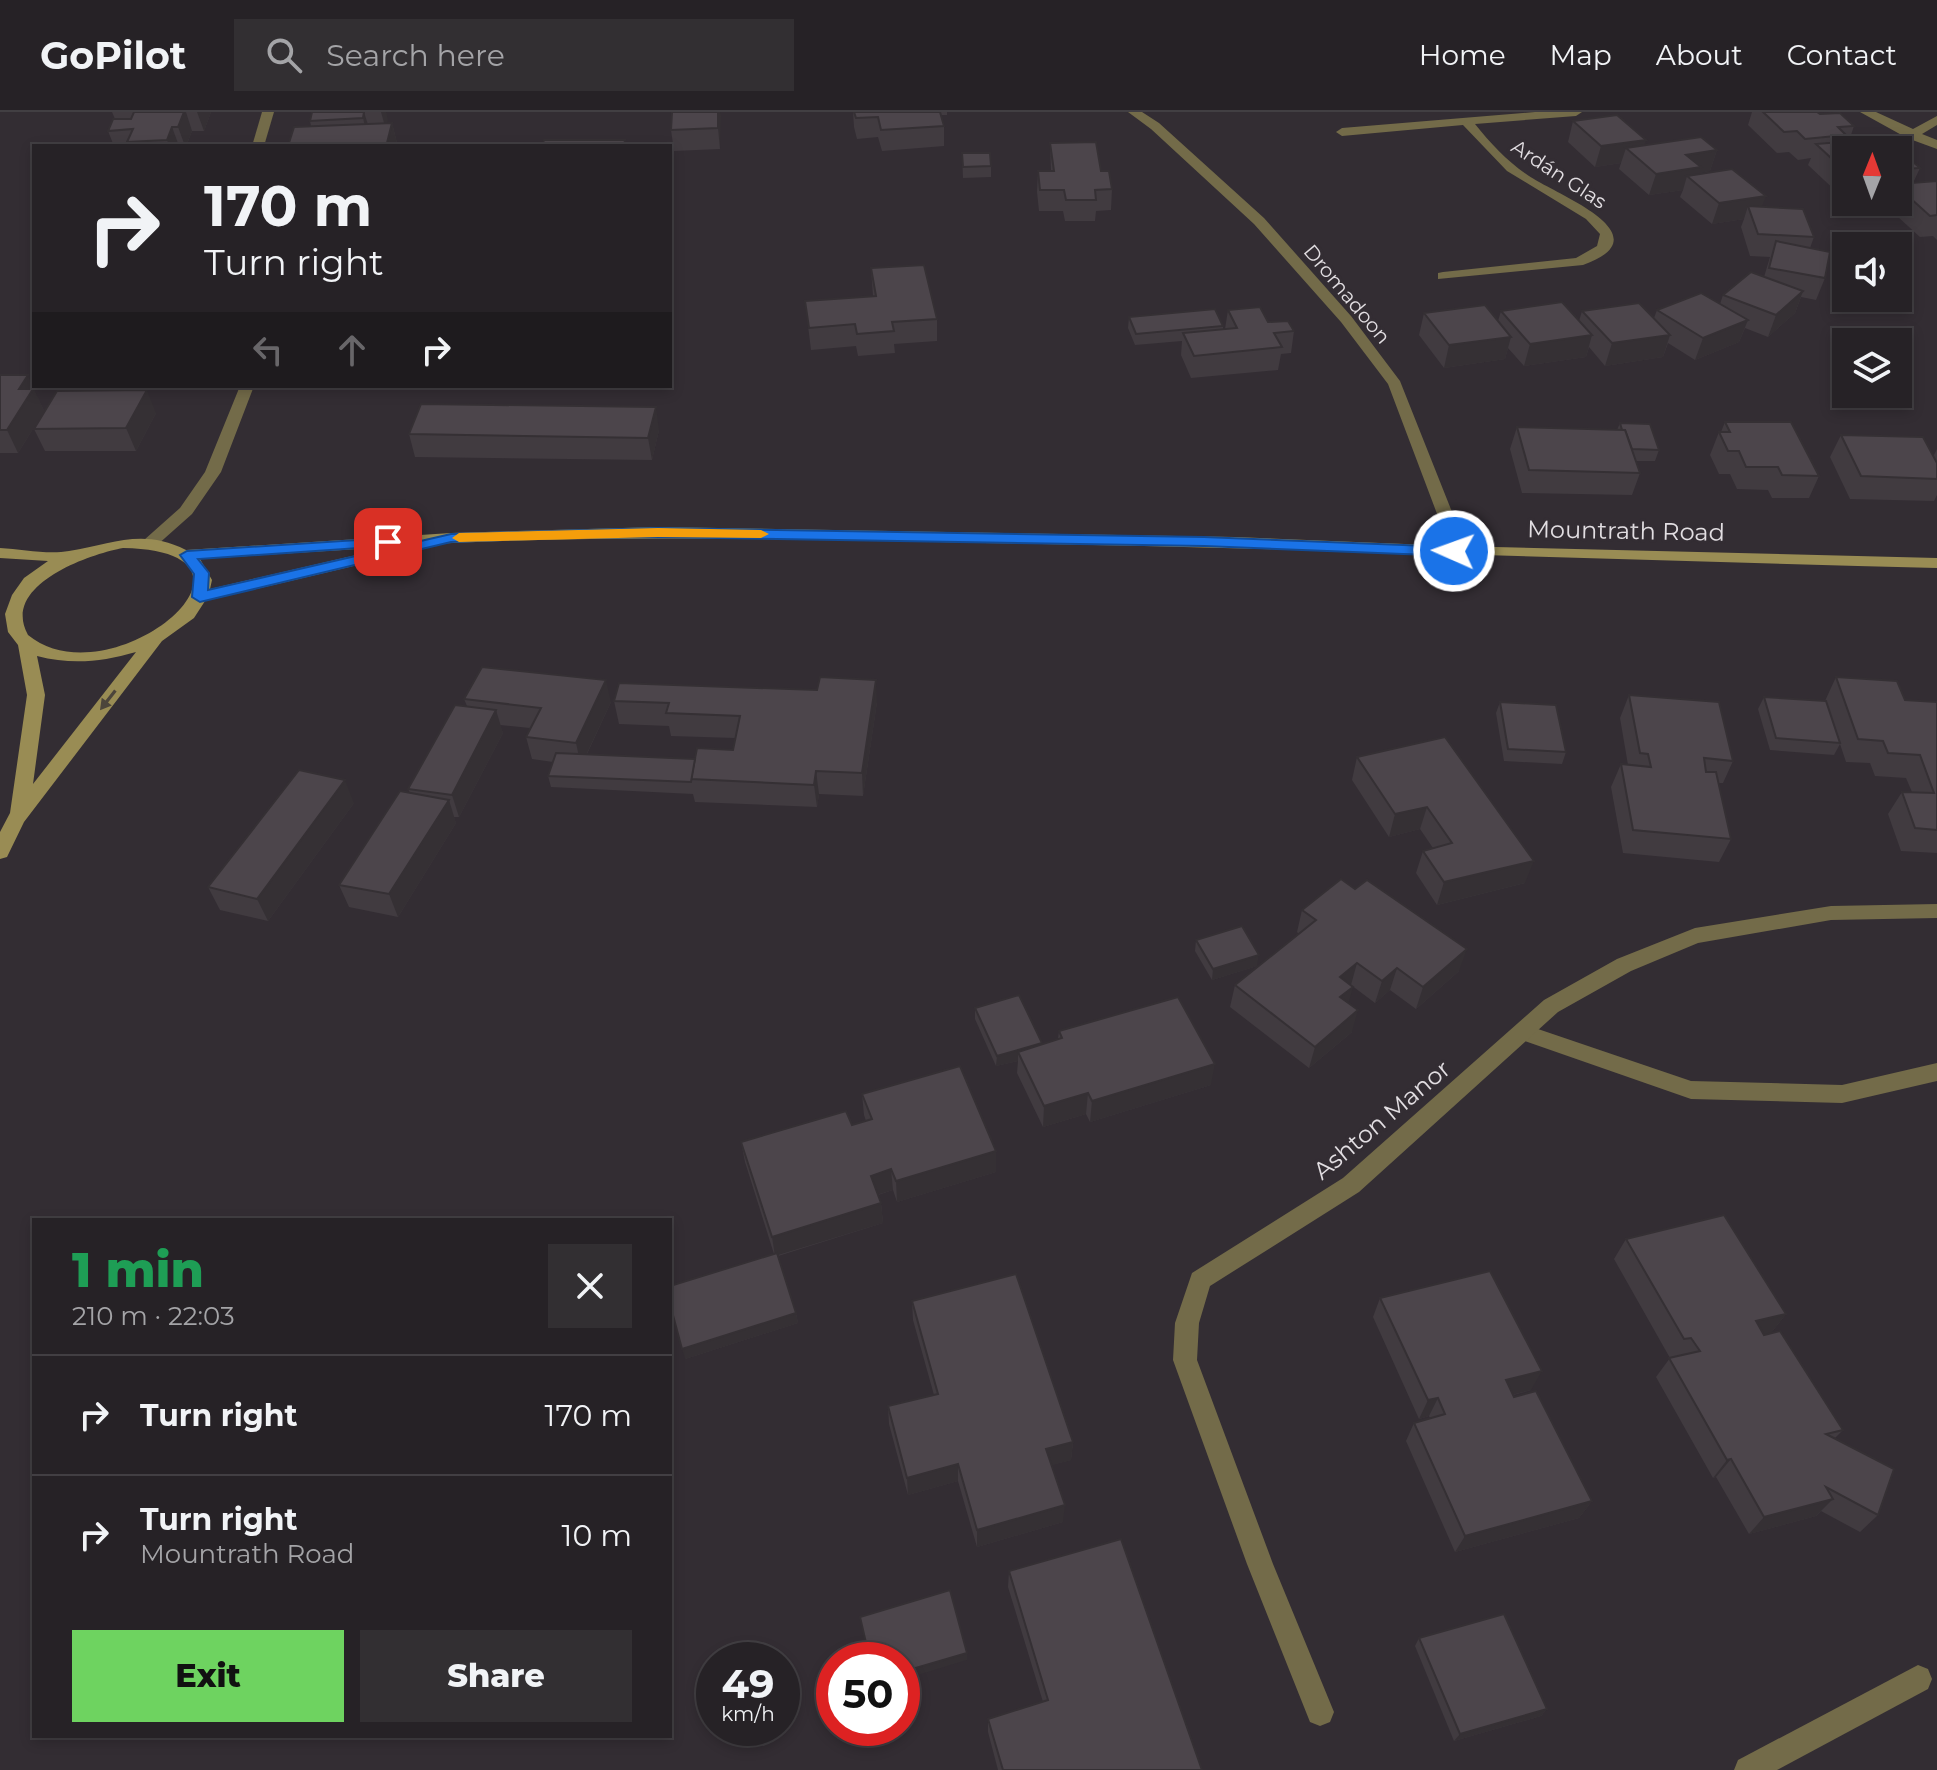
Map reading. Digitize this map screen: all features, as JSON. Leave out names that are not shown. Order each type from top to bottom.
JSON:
[{"type":"main road","name":"Mountrath Road","points":[[187,555],[451,538],[658,532],[1235,542],[1454,551],[1937,563]]},
{"type":"main road","name":"Mountrath Road","points":[[200,597],[451,538]]},
{"type":"main road","points":[[0,852],[16,819],[156,638],[188,614],[200,597],[202,573],[187,555],[150,543],[109,545],[69,557],[26,587],[7,618],[26,643],[36,695],[29,758],[16,819]]},
{"type":"main road","points":[[0,553],[69,557]]},
{"type":"main road","points":[[26,643],[56,655],[83,657],[128,649],[156,638]]},
{"type":"street","points":[[259,144],[268,112]]},
{"type":"street","name":"Dromadoon","points":[[1134,112],[1176,144],[1259,221],[1346,319],[1395,384],[1450,527],[1454,551]]},
{"type":"street","name":"Ardán Glas","points":[[1342,132],[1576,112]]},
{"type":"street","points":[[1866,112],[1937,145]]},
{"type":"street","points":[[1911,135],[1937,120]]},
{"type":"street","name":"Ardán Glas","points":[[1443,276],[1578,262],[1596,256],[1605,244],[1606,235],[1602,226],[1492,154],[1466,121]]},
{"type":"street","points":[[150,543],[186,511],[213,472],[246,388]]},
{"type":"street","name":"Ashton Manor","points":[[1320,1712],[1260,1564],[1185,1360],[1187,1323],[1200,1280],[1351,1185],[1551,1006],[1624,965],[1695,936],[1831,913],[1937,911]]},
{"type":"street","points":[[1523,1032],[1691,1090],[1842,1094],[1937,1072]]},
{"type":"street","points":[[1748,1770],[1918,1679]]},
{"type":"building","points":[[134,112],[184,112],[178,127],[172,127],[167,140],[127,142],[133,129],[108,131],[113,119],[131,119]]},
{"type":"building","points":[[312,112],[364,112],[363,118],[310,121]]},
{"type":"building","points":[[672,112],[718,112],[718,128],[671,130]]},
{"type":"building","points":[[854,112],[940,112],[944,126],[881,130],[878,117],[856,118]]},
{"type":"building","points":[[1763,112],[1840,113],[1854,126],[1838,127],[1846,135],[1805,139],[1797,131],[1784,132]]},
{"type":"building","points":[[1617,115],[1646,140],[1601,146],[1573,121]]},
{"type":"building","points":[[392,123],[387,143],[372,144],[289,144],[294,127]]},
{"type":"building","points":[[1701,137],[1717,150],[1686,155],[1701,167],[1656,174],[1626,148]]},
{"type":"building","points":[[544,140],[625,140],[624,144],[543,144]]},
{"type":"building","points":[[1096,142],[1101,171],[1109,171],[1112,189],[1095,190],[1096,200],[1066,200],[1064,190],[1040,190],[1038,171],[1054,171],[1050,143]]},
{"type":"building","points":[[1832,143],[1832,159],[1816,144]]},
{"type":"building","points":[[962,153],[990,153],[991,166],[963,167]]},
{"type":"building","points":[[1732,169],[1766,196],[1719,203],[1687,176]]},
{"type":"building","points":[[1937,181],[1937,215],[1930,216],[1912,200],[1912,183]]},
{"type":"building","points":[[1748,206],[1803,209],[1814,237],[1758,234]]},
{"type":"building","points":[[1776,241],[1830,252],[1825,278],[1769,268]]},
{"type":"building","points":[[924,265],[937,319],[892,322],[894,331],[857,334],[855,324],[809,328],[805,301],[876,296],[871,268]]},
{"type":"building","points":[[1751,272],[1803,291],[1776,315],[1723,295]]},
{"type":"building","points":[[1701,293],[1748,320],[1703,338],[1657,310]]},
{"type":"building","points":[[1562,302],[1592,335],[1530,344],[1501,311]]},
{"type":"building","points":[[1639,303],[1670,335],[1612,343],[1582,311]]},
{"type":"building","points":[[1485,305],[1511,337],[1449,345],[1424,313]]},
{"type":"building","points":[[1260,307],[1268,322],[1288,321],[1294,331],[1274,333],[1282,347],[1194,356],[1183,333],[1237,328],[1228,310]]},
{"type":"building","points":[[1215,309],[1223,326],[1136,334],[1129,317]]},
{"type":"building","points":[[0,375],[28,375],[19,389],[33,389],[7,430],[0,430]]},
{"type":"building","points":[[147,390],[126,428],[34,429],[57,391]]},
{"type":"building","points":[[421,404],[656,407],[648,438],[409,434]]},
{"type":"building","points":[[1725,422],[1791,422],[1819,476],[1782,475],[1778,467],[1746,467],[1739,451],[1728,451],[1719,432],[1730,432]]},
{"type":"building","points":[[1620,423],[1650,424],[1659,450],[1632,449]]},
{"type":"building","points":[[1517,427],[1625,430],[1640,473],[1529,470]]},
{"type":"building","points":[[1841,435],[1923,437],[1937,463],[1937,479],[1861,476]]},
{"type":"building","points":[[482,667],[606,680],[576,743],[526,737],[541,708],[464,699]]},
{"type":"building","points":[[820,677],[876,680],[862,773],[816,771],[814,785],[691,779],[697,748],[733,750],[740,716],[666,713],[669,703],[614,701],[619,683],[817,690]]},
{"type":"building","points":[[1836,677],[1897,681],[1905,700],[1937,702],[1937,830],[1915,828],[1902,792],[1934,793],[1920,755],[1888,753],[1883,741],[1858,739]]},
{"type":"building","points":[[1629,695],[1719,702],[1733,761],[1704,758],[1706,772],[1716,772],[1731,839],[1633,830],[1621,764],[1651,767],[1648,754],[1640,753]]},
{"type":"building","points":[[1764,697],[1826,701],[1840,743],[1776,738]]},
{"type":"building","points":[[1500,702],[1556,705],[1566,752],[1508,749]]},
{"type":"building","points":[[455,705],[496,710],[452,795],[408,789]]},
{"type":"building","points":[[1445,737],[1534,861],[1444,882],[1423,851],[1452,843],[1427,807],[1395,814],[1357,757]]},
{"type":"building","points":[[556,753],[695,759],[691,782],[548,776]]},
{"type":"building","points":[[299,770],[345,780],[257,899],[208,887]]},
{"type":"building","points":[[400,791],[449,800],[389,894],[339,885]]},
{"type":"building","points":[[1341,879],[1355,889],[1367,880],[1467,949],[1423,987],[1397,968],[1382,981],[1357,963],[1340,977],[1353,987],[1340,997],[1358,1010],[1315,1047],[1235,985],[1316,920],[1302,910]]},
{"type":"building","points":[[1242,926],[1259,955],[1213,969],[1196,940]]},
{"type":"building","points":[[1019,995],[1042,1043],[997,1056],[975,1008]]},
{"type":"building","points":[[1178,997],[1215,1064],[1092,1101],[1088,1093],[1044,1106],[1018,1052],[1062,1038],[1059,1031]]},
{"type":"building","points":[[960,1066],[996,1151],[896,1181],[891,1169],[871,1176],[881,1203],[772,1237],[741,1142],[846,1111],[852,1125],[872,1119],[862,1094]]},
{"type":"building","points":[[1724,1215],[1786,1314],[1756,1321],[1764,1335],[1780,1331],[1843,1430],[1826,1434],[1894,1469],[1878,1515],[1826,1487],[1833,1499],[1764,1517],[1731,1459],[1727,1460],[1669,1358],[1700,1351],[1691,1338],[1684,1339],[1626,1239]]},
{"type":"building","points":[[777,1253],[796,1313],[682,1349],[672,1312],[672,1285]]},
{"type":"building","points":[[1490,1271],[1542,1371],[1506,1380],[1514,1397],[1536,1391],[1592,1501],[1465,1536],[1414,1423],[1445,1414],[1438,1398],[1428,1400],[1380,1298]]},
{"type":"building","points":[[1016,1274],[1073,1442],[1046,1449],[1065,1505],[977,1530],[958,1464],[907,1478],[888,1406],[938,1394],[912,1301]]},
{"type":"building","points":[[1121,1539],[1202,1770],[1003,1770],[988,1719],[1048,1700],[1009,1571]]},
{"type":"building","points":[[950,1590],[967,1653],[920,1667],[920,1642],[866,1642],[860,1617]]},
{"type":"building","points":[[1504,1614],[1547,1709],[1460,1734],[1419,1638]]},
{"type":"slow traffic","points":[[459,538],[658,532],[761,534]]},
{"type":"route","points":[[388,542],[187,555],[202,573],[200,597],[451,538],[551,534],[658,532],[1204,542],[1454,551]]}]
